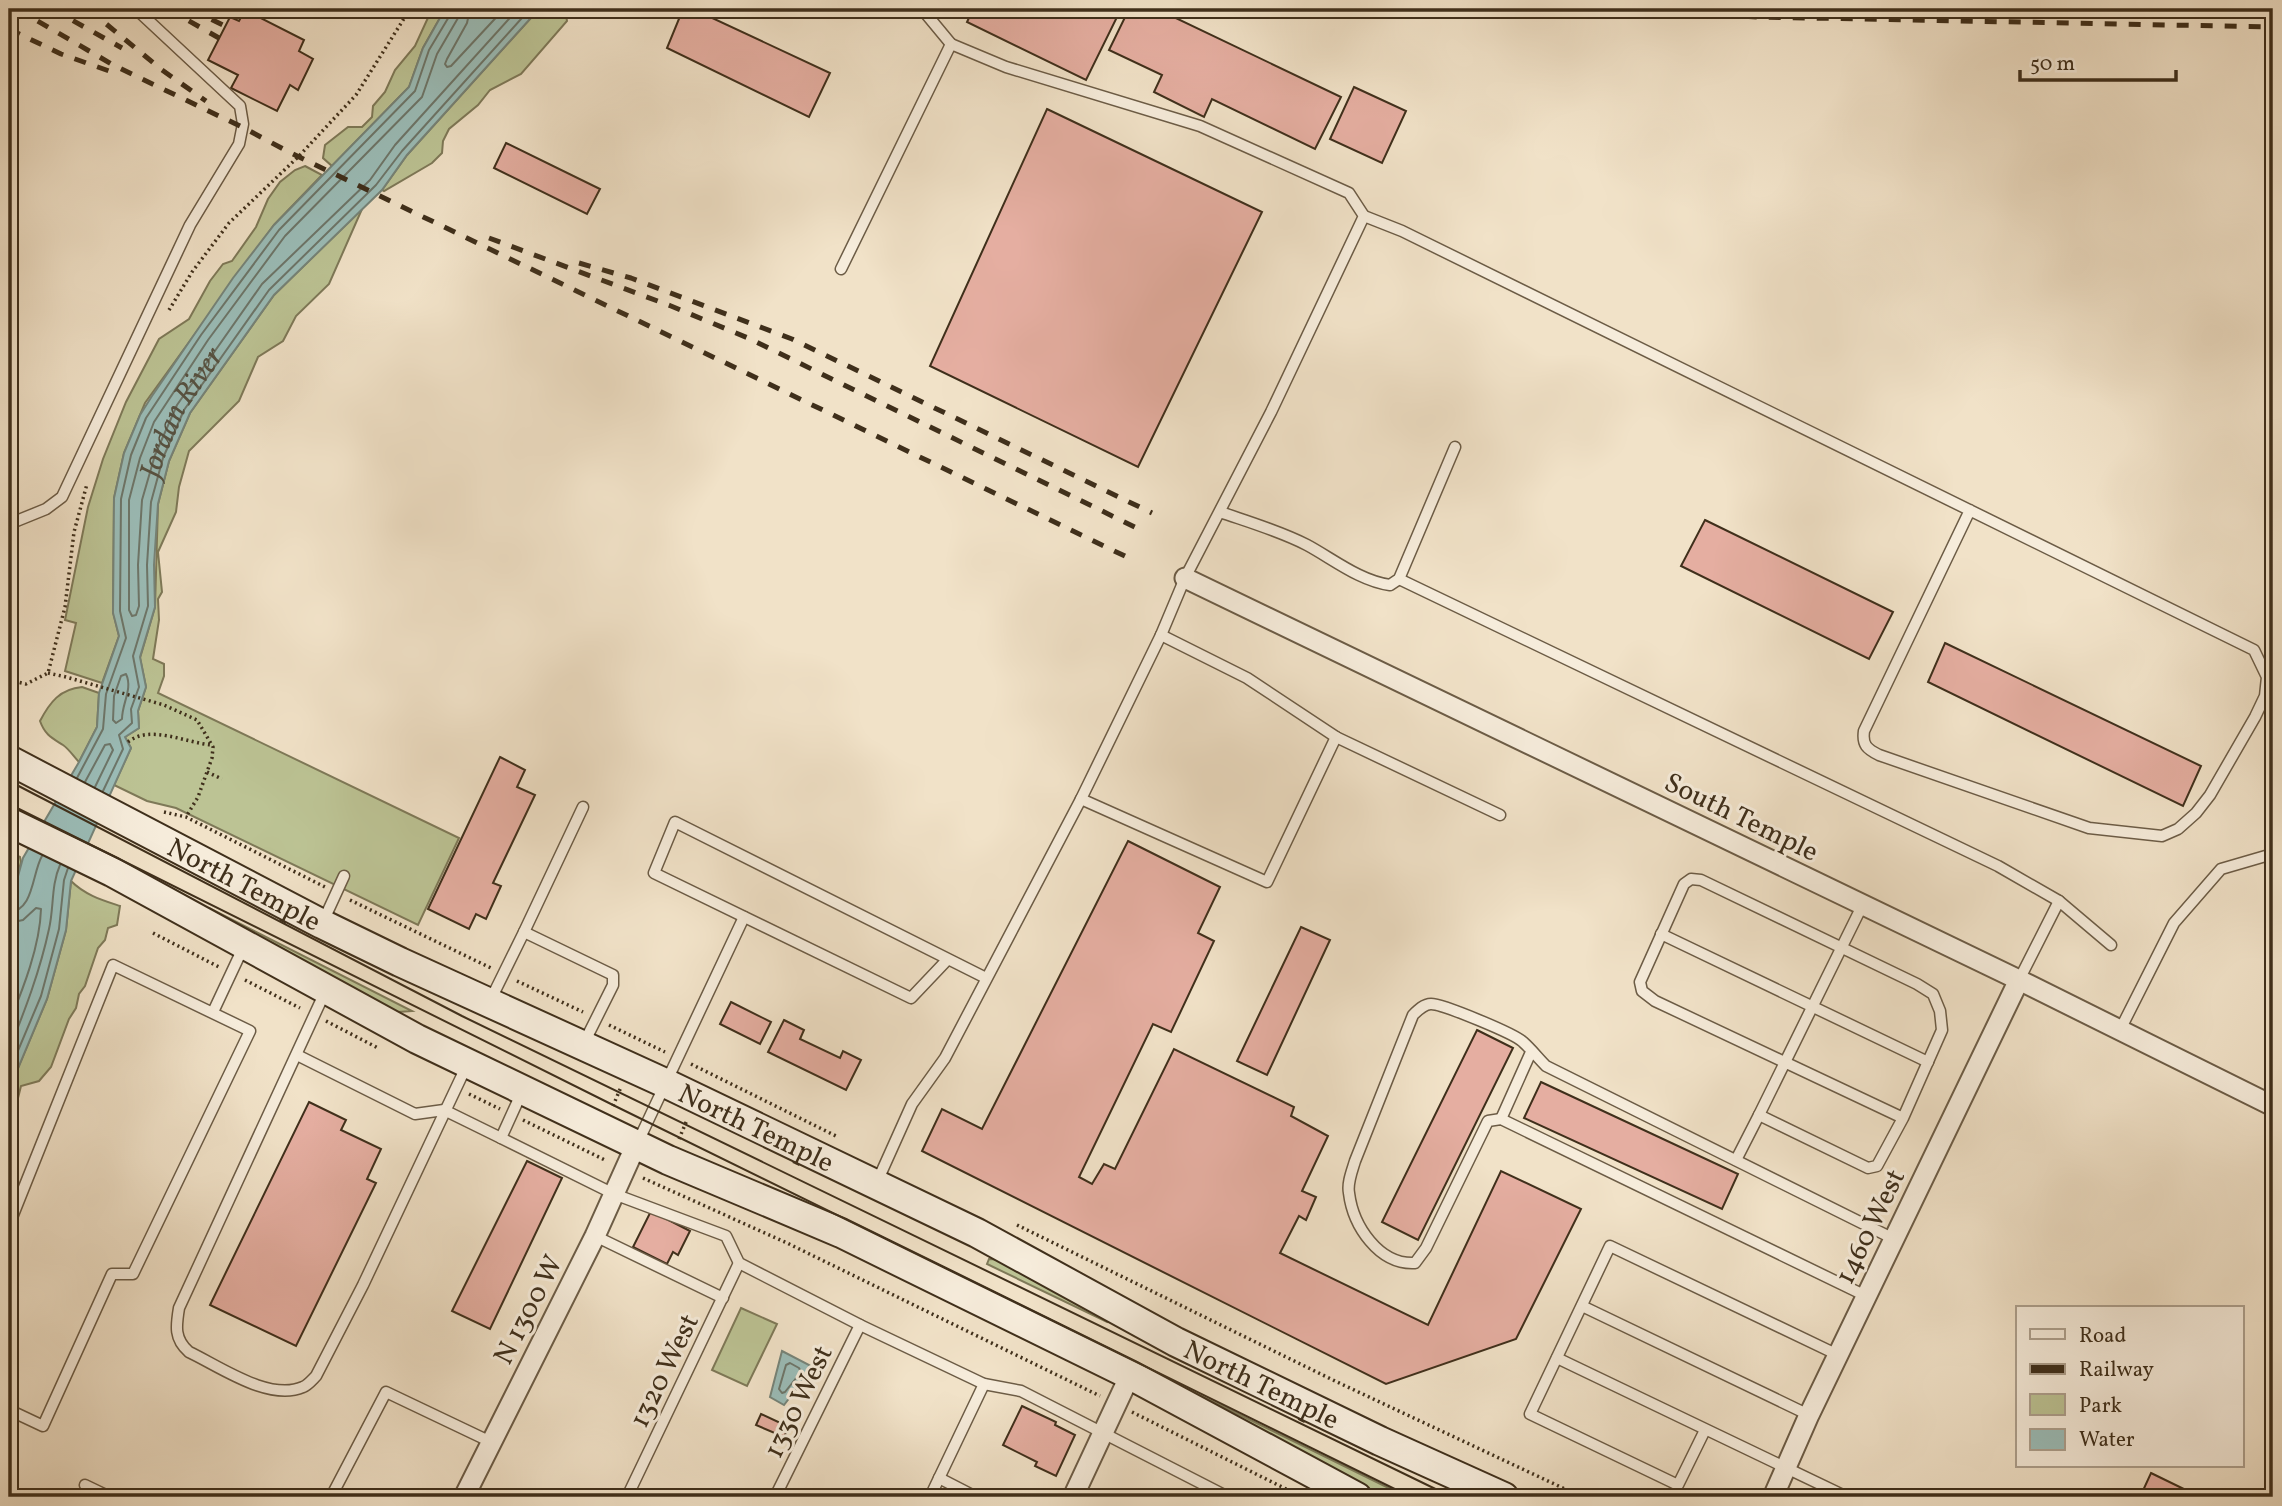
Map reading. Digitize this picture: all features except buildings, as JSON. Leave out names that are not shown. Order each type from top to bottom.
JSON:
[{"type":"main road","name":"North Temple","points":[[9,760],[322,924],[698,1098],[977,1233],[1188,1348],[1380,1441],[1504,1497]]},
{"type":"main road","name":"North Temple","points":[[9,822],[113,872],[467,1063],[668,1160],[841,1233],[1130,1375],[1357,1497]]},
{"type":"street","name":"South Temple","points":[[1185,579],[2019,980],[2273,1106]]},
{"type":"street","name":"1460 West","points":[[1773,1497],[1809,1415],[2019,980]]},
{"type":"street","name":"N 1300 W","points":[[464,1497],[595,1236],[636,1145]]},
{"type":"street","points":[[1073,1497],[1130,1375]]},
{"type":"lane","points":[[9,524],[46,509],[62,497],[190,225],[239,144],[243,124],[240,106],[136,9]]},
{"type":"lane","points":[[922,9],[951,44],[1006,67],[1200,126],[1349,192],[1364,216],[1402,231],[1970,510],[2254,650],[2267,677],[2265,695],[2241,743],[2210,795],[2196,813],[2178,828],[2162,836],[2089,828],[1868,750],[1863,741],[1864,731],[1970,510]]},
{"type":"lane","points":[[841,269],[951,44]]},
{"type":"lane","points":[[875,1185],[912,1104],[944,1058],[1081,799],[1161,635],[1185,579],[1277,400],[1364,216]]},
{"type":"lane","points":[[1220,512],[1305,544],[1381,584],[1390,585],[1399,579],[1455,447]]},
{"type":"lane","points":[[1399,579],[1998,866],[2059,901],[2111,945]]},
{"type":"lane","points":[[1161,635],[1247,678],[1336,737],[1500,815]]},
{"type":"lane","points":[[1081,799],[1267,882],[1336,737]]},
{"type":"lane","points":[[490,1003],[583,807]]},
{"type":"lane","points":[[948,959],[911,998],[654,873],[675,822],[986,978]]},
{"type":"lane","points":[[2120,1030],[2174,923],[2221,869],[2273,856]]},
{"type":"lane","points":[[322,924],[344,877]]},
{"type":"lane","points":[[1759,1115],[1868,1168],[1877,1166],[1903,1118],[1942,1030],[1940,1012],[1933,994],[1917,984],[1701,880],[1691,879],[1684,884],[1661,934],[1640,982],[1642,991],[1655,1002],[1903,1118]]},
{"type":"lane","points":[[2019,980],[2059,901]]},
{"type":"lane","points":[[1736,1160],[1862,905]]},
{"type":"lane","points":[[636,1145],[744,917]]},
{"type":"lane","points":[[524,932],[613,975],[613,985],[583,1045]]},
{"type":"lane","points":[[1661,934],[1928,1062]]},
{"type":"lane","points":[[213,1012],[245,945]]},
{"type":"lane","points":[[9,1225],[113,965],[250,1031],[133,1274],[112,1274],[43,1426],[9,1410]]},
{"type":"lane","points":[[327,989],[179,1308],[176,1325],[178,1338],[189,1352],[265,1389],[283,1391],[305,1387],[316,1376],[363,1285],[467,1063]]},
{"type":"lane","points":[[1867,1296],[1501,1119],[1488,1121],[1426,1248],[1415,1263],[1405,1263],[1385,1256],[1371,1242],[1356,1220],[1349,1183],[1355,1161],[1413,1015],[1419,1008],[1430,1004],[1451,1009],[1522,1040],[1546,1066],[1894,1239]]},
{"type":"lane","points":[[1501,1119],[1531,1052]]},
{"type":"lane","points":[[297,1055],[415,1114],[444,1110],[614,1194],[726,1236],[739,1263],[984,1384],[1021,1391],[1228,1497]]},
{"type":"lane","points":[[501,1138],[523,1090]]},
{"type":"lane","points":[[595,1236],[723,1298]]},
{"type":"lane","points":[[1705,1430],[1678,1485],[1530,1414],[1610,1246],[1838,1355]]},
{"type":"lane","name":"1320 West","points":[[626,1497],[739,1263]]},
{"type":"lane","points":[[1582,1306],[1809,1415]]},
{"type":"lane","name":"1330 West","points":[[775,1497],[860,1325]]},
{"type":"lane","points":[[1557,1358],[1847,1497]]},
{"type":"lane","points":[[930,1497],[984,1384]]},
{"type":"lane","points":[[331,1497],[386,1392],[491,1442]]},
{"type":"lane","points":[[939,1478],[976,1497]]},
{"type":"lane","points":[[85,1485],[110,1497]]},
{"type":"path","points":[[166,316],[192,272],[229,223],[313,142],[356,95],[410,9]]},
{"type":"path","points":[[48,673],[65,607],[74,532],[89,477]]},
{"type":"path","points":[[9,680],[26,684],[48,673],[164,705],[197,720],[212,745],[212,758],[198,797],[187,817],[336,893],[644,1041],[602,1128]]},
{"type":"path","points":[[128,742],[137,735],[166,736],[212,745]]},
{"type":"path","points":[[207,772],[222,779]]},
{"type":"path","points":[[699,1068],[839,1138]]},
{"type":"path","points":[[698,1098],[656,1184],[787,1242],[1303,1497]]},
{"type":"path","points":[[1011,1222],[1335,1381],[1582,1497]]},
{"type":"green space","points":[[432,9],[445,9],[423,48],[409,87],[332,166],[323,158],[325,145],[348,127],[362,127],[372,117],[373,106],[385,92],[395,70],[415,46]]},
{"type":"green space","points":[[539,9],[565,9],[567,21],[521,74],[490,90],[478,105],[449,129],[443,141],[442,153],[432,163],[382,190],[407,155]]},
{"type":"green space","points":[[305,166],[322,175],[274,225],[145,403],[124,453],[114,498],[113,612],[119,636],[102,683],[65,671],[76,623],[65,620],[88,507],[103,459],[126,402],[159,339],[189,319],[210,281],[223,264],[232,261],[256,227],[268,199],[280,182]]},
{"type":"green space","points":[[362,209],[329,284],[296,316],[283,341],[258,357],[239,401],[189,451],[179,487],[176,512],[158,552],[162,592],[158,599],[159,620],[153,659],[164,664],[164,676],[158,693],[459,838],[418,925],[176,808],[147,801],[114,785],[131,748],[125,737],[139,728],[138,711],[146,687],[140,658],[155,607],[158,504],[169,461],[190,413],[274,295]]},
{"type":"green space","points":[[82,687],[99,693],[97,727],[79,762],[47,733],[40,721],[56,698],[68,690]]},
{"type":"green space","points":[[9,852],[20,857],[21,862],[9,909]]},
{"type":"green space","points":[[71,881],[88,893],[120,906],[117,925],[108,928],[105,940],[98,948],[51,1067],[39,1081],[21,1086],[18,1098],[9,1111],[9,1089],[47,999],[66,930]]},
{"type":"green space","points":[[209,908],[412,1011],[398,1012],[383,1008],[207,911]]},
{"type":"green space","points":[[989,1259],[1002,1260],[1109,1318],[1107,1322],[987,1264]]},
{"type":"green space","points":[[741,1308],[777,1324],[747,1386],[712,1370]]},
{"type":"green space","points":[[1185,1388],[1407,1497],[1378,1497],[1184,1391]]},
{"type":"water","name":"Jordan River","points":[[445,9],[539,9],[407,155],[382,190],[274,295],[190,413],[169,461],[158,504],[154,565],[155,607],[140,657],[146,687],[138,711],[139,728],[125,737],[131,748],[71,881],[66,930],[47,999],[9,1090],[9,909],[23,858],[97,727],[99,693],[119,636],[113,613],[114,498],[124,453],[140,415],[152,396],[233,278],[274,225],[409,87],[423,48]]},
{"type":"water","points":[[782,1351],[813,1367],[784,1405],[770,1397]]},
{"type":"tram line","points":[[9,781],[462,1016],[1452,1497]]},
{"type":"tram line","points":[[9,804],[613,1105],[1411,1497]]},
{"type":"railway","points":[[17,9],[115,66],[289,152],[1133,560]]},
{"type":"railway","points":[[52,9],[122,48]]},
{"type":"railway","points":[[88,9],[162,70],[206,101]]},
{"type":"railway","points":[[168,9],[219,38]]},
{"type":"railway","points":[[190,9],[225,26]]},
{"type":"railway","points":[[1625,9],[1758,17],[2273,27]]},
{"type":"railway","points":[[9,29],[61,54],[112,72]]},
{"type":"railway","points":[[489,238],[671,306],[748,338],[1143,531]]},
{"type":"railway","points":[[579,263],[631,278],[792,339],[1152,513]]}]
